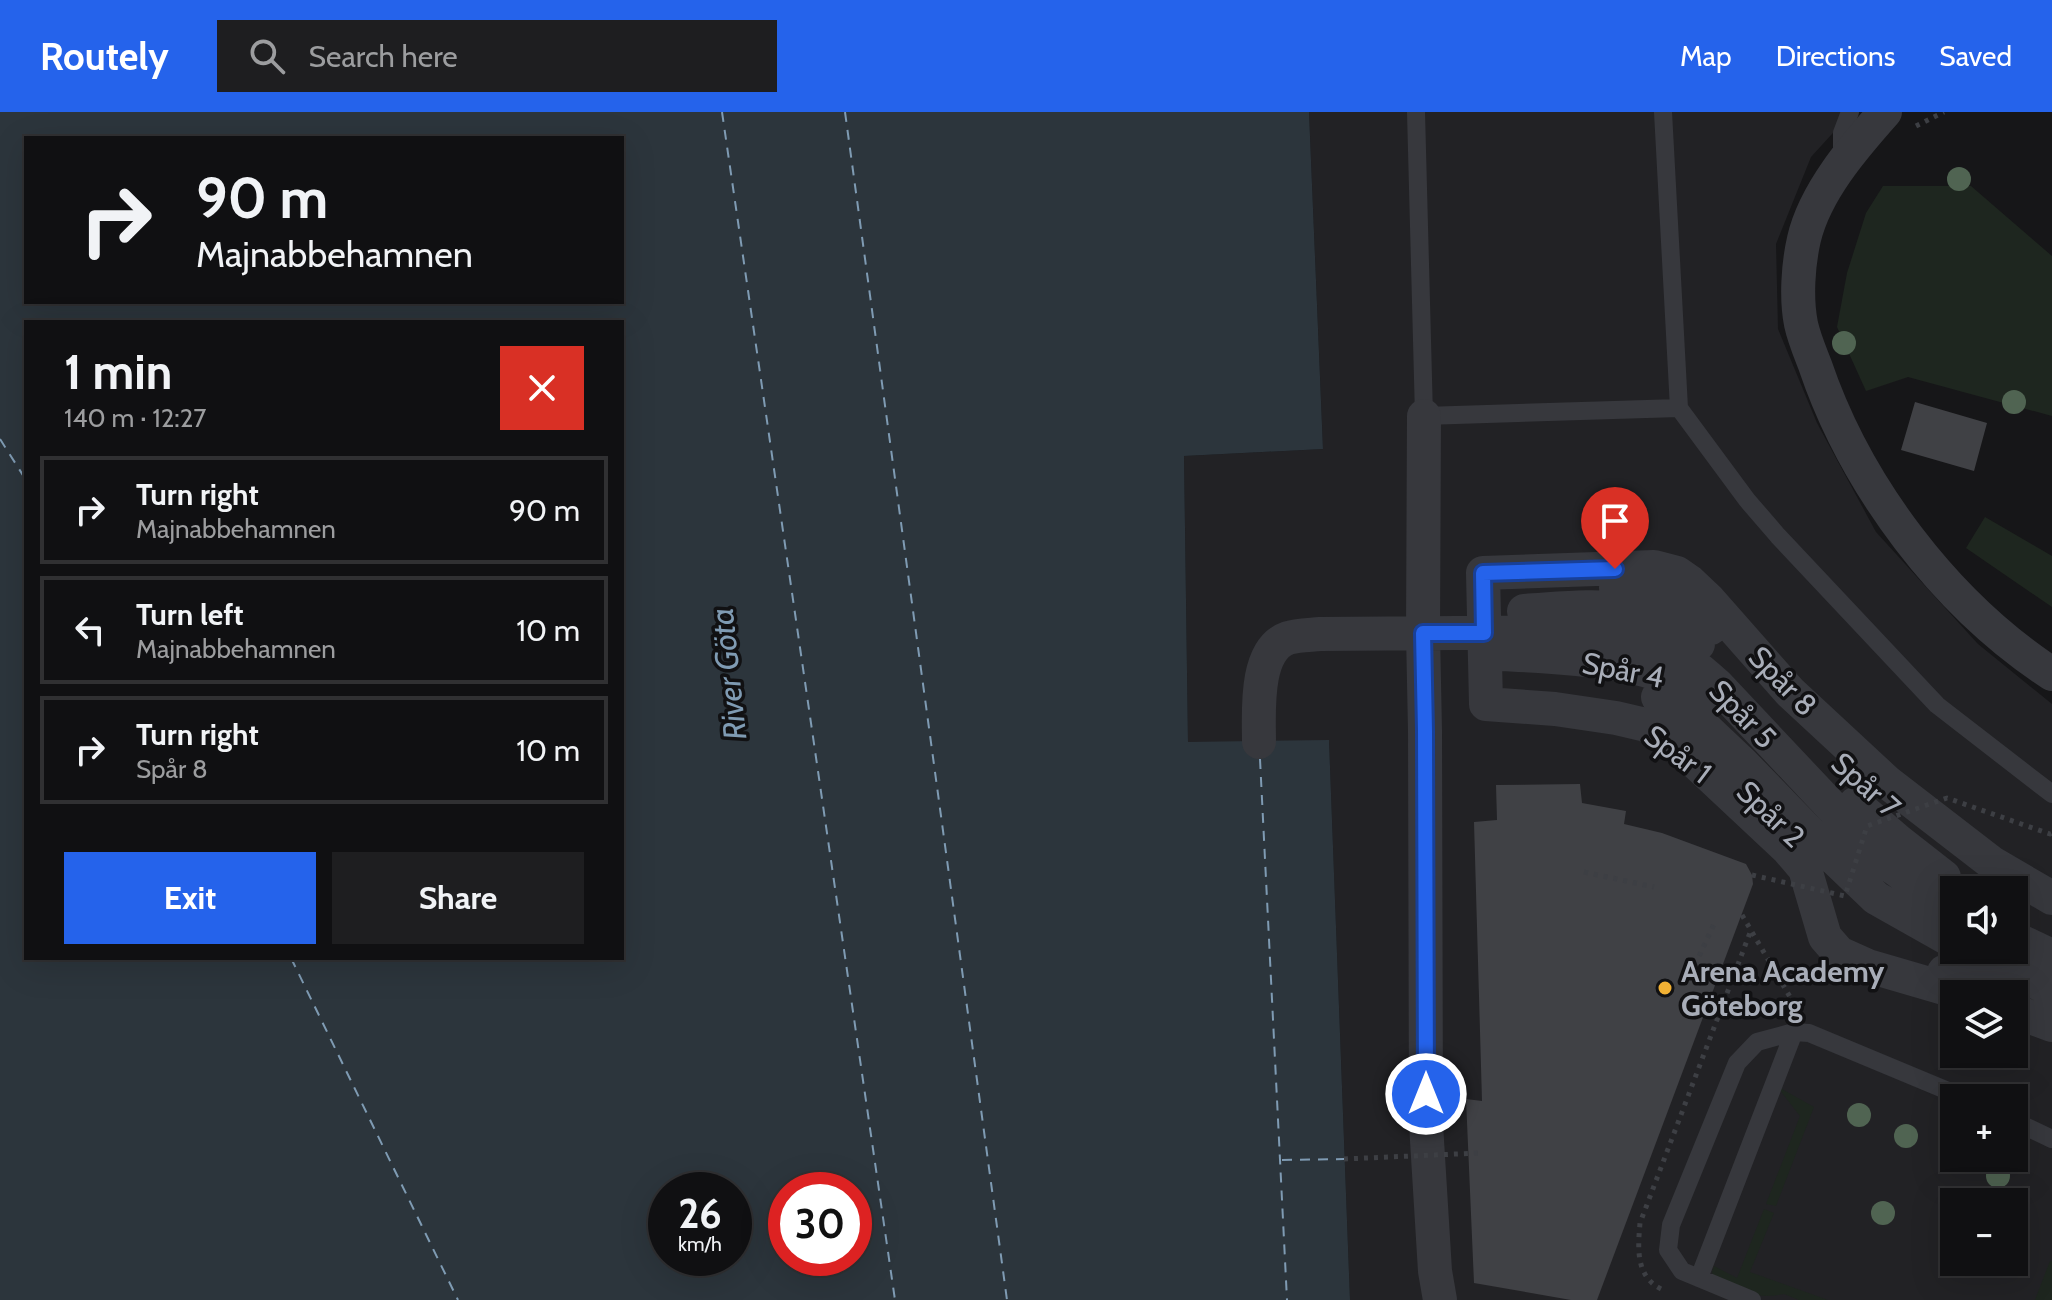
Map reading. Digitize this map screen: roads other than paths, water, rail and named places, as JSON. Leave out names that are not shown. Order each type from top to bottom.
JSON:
[{"type":"street","points":[[1899,119],[1850,152],[1831,178],[1804,238],[1800,268],[1801,325],[1825,395],[1850,444],[1880,497],[1917,550],[1966,603],[2025,656],[2052,674]]},
{"type":"street","points":[[1424,416],[1426,1124],[1435,1271],[1440,1300]]},
{"type":"street","name":"Spår 8","points":[[1485,641],[1654,567],[1677,573],[1708,599],[1790,692],[1887,782],[1992,863],[2052,898]]},
{"type":"street","name":"Spår 7","points":[[1485,641],[1577,589],[1644,588],[1668,597],[1708,625],[1798,722],[1878,798],[1980,876]]},
{"type":"street","points":[[1259,742],[1260,682],[1270,652],[1287,638],[1320,634],[1423,633],[1485,641],[1593,607],[1623,608],[1674,625],[1716,659],[1844,795],[1942,876]]},
{"type":"street","name":"Spår 5","points":[[1485,641],[1583,632],[1619,635],[1654,642],[1694,664],[1880,858],[1940,897]]},
{"type":"street","points":[[1485,641],[1518,674],[1592,683],[1664,698],[1688,712],[1876,898],[1940,934]]},
{"type":"street","name":"Spår 4","points":[[1485,641],[1639,668],[1671,677],[1698,692],[1875,880],[1940,917]]},
{"type":"street","name":"Spår 1","points":[[1485,641],[1555,709],[1646,725],[1678,746],[1787,848],[1805,869],[1825,937],[1839,953],[1868,966],[1940,987]]},
{"type":"street","name":"Spår 2","points":[[1485,641],[1557,693],[1652,711],[1688,734],[1819,861],[1839,930],[1848,941],[1873,952],[1970,980]]},
{"type":"street","points":[[2028,905],[2052,920]]},
{"type":"street","points":[[2028,926],[2052,937]]},
{"type":"street","points":[[2028,945],[2052,956]]},
{"type":"street","points":[[2028,962],[2052,973]]},
{"type":"street","points":[[1999,964],[2052,990]]},
{"type":"street","name":"Spår 2","points":[[2028,1000],[2052,1009]]},
{"type":"street","points":[[2028,1016],[2052,1025]]},
{"type":"lane","points":[[1416,112],[1424,416],[1679,408]]},
{"type":"lane","points":[[1663,112],[1679,408],[1747,500],[1778,536],[1937,705],[2052,794]]},
{"type":"lane","points":[[1842,164],[1842,133],[1850,112]]},
{"type":"lane","points":[[1699,1278],[1794,1032]]},
{"type":"lane","points":[[1752,1300],[1682,1271],[1668,1250],[1671,1225],[1737,1063],[1757,1042],[1794,1032],[1809,1033],[1940,1088]]},
{"type":"lane","points":[[2028,1128],[2052,1139]]},
{"type":"water","name":"River Göta","points":[[0,112],[1309,112],[1323,449],[1184,456],[1188,742],[1329,740],[1350,1300],[0,1300]]},
{"type":"place","name":"Arena Academy Göteborg","points":[[1665,988]]}]
